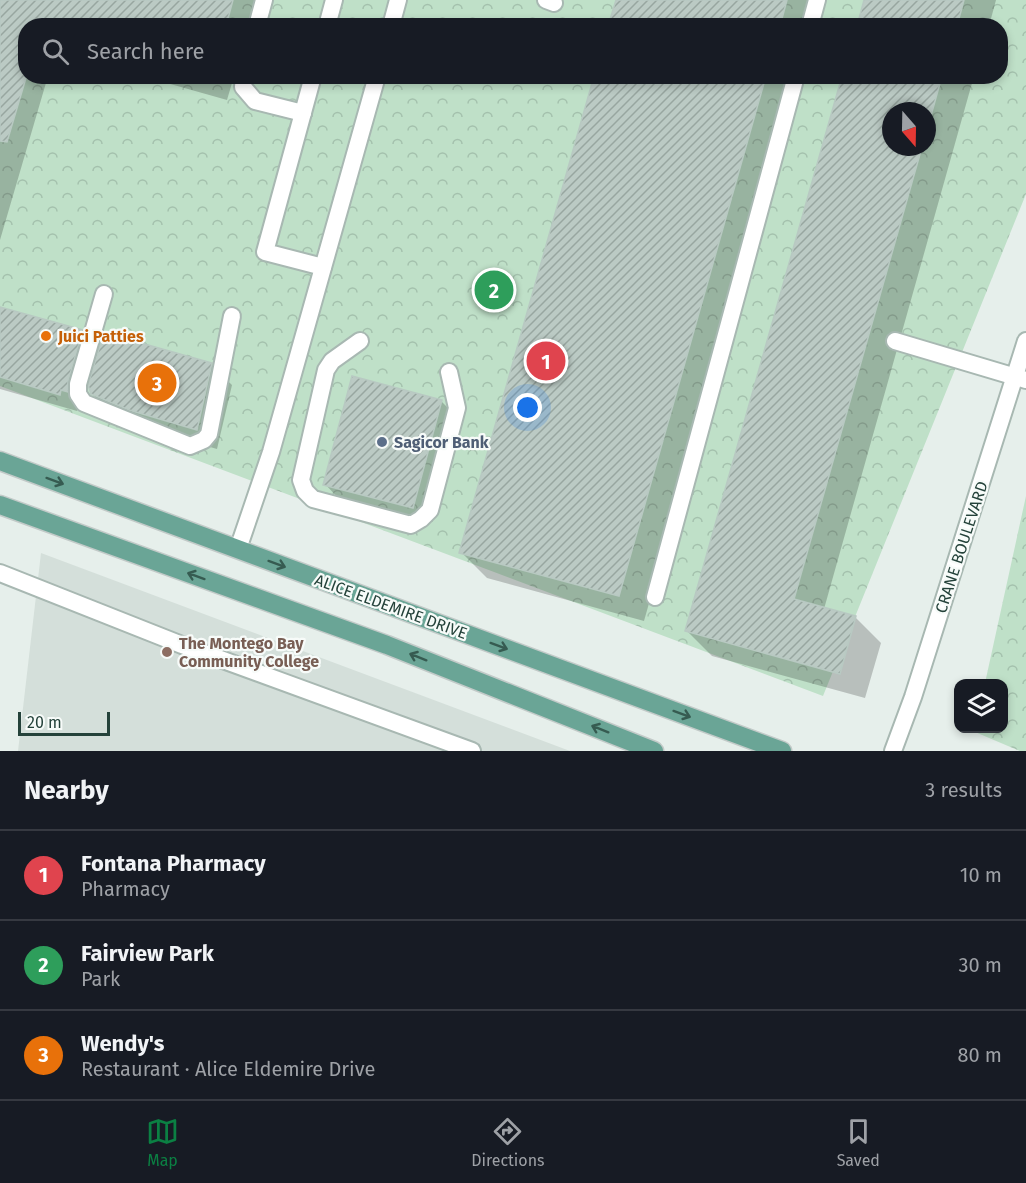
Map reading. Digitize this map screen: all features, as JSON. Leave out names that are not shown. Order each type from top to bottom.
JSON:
[{"type":"main road","name":"ALICE ELDEMIRE DRIVE","points":[[0,461],[782,751]]},
{"type":"main road","points":[[0,505],[387,645],[654,751]]},
{"type":"lane","points":[[259,18],[264,0]]},
{"type":"lane","points":[[329,18],[334,0]]},
{"type":"lane","points":[[393,18],[398,0]]},
{"type":"lane","points":[[812,18],[817,0]]},
{"type":"lane","points":[[243,84],[243,87],[255,100],[303,113]]},
{"type":"lane","points":[[311,84],[265,252],[323,267]]},
{"type":"lane","points":[[238,549],[271,452],[375,84]]},
{"type":"lane","points":[[655,597],[794,84]]},
{"type":"lane","points":[[104,294],[78,384],[81,399],[84,403],[190,446],[204,440],[209,434],[232,316]]},
{"type":"lane","points":[[360,341],[332,361],[326,370],[301,480],[305,491],[313,499],[411,525],[421,519],[430,510],[457,408],[449,372]]},
{"type":"lane","points":[[895,341],[1021,379]]},
{"type":"lane","name":"CRANE BOULEVARD","points":[[893,751],[1021,379],[1026,341]]},
{"type":"lane","points":[[0,573],[182,645],[472,751]]},
{"type":"shaded area","name":"The Montego Bay Community College","points":[[41,553],[570,751],[18,751]]},
{"type":"green space","points":[[0,0],[1026,0],[1026,194],[823,696],[0,386]]},
{"type":"green space","points":[[1026,496],[1026,751],[1020,751],[977,733],[1008,733],[1008,679],[986,679]]},
{"type":"building","points":[[0,0],[233,0],[228,18],[18,18],[18,84],[24,84],[7,142],[0,141]]},
{"type":"building","points":[[616,0],[787,0],[782,18],[610,18]]},
{"type":"building","points":[[864,0],[964,0],[959,18],[859,18]]},
{"type":"building","points":[[592,84],[764,84],[619,596],[459,553]]},
{"type":"building","points":[[840,84],[940,84],[935,102],[882,102],[882,156],[919,156],[794,599],[856,616],[840,674],[685,631]]},
{"type":"building","points":[[0,307],[83,330],[68,381],[68,392],[61,390],[60,395],[0,377]]},
{"type":"building","points":[[103,336],[115,340],[116,336],[212,363],[197,430],[129,410],[91,394],[88,385]]},
{"type":"building","name":"Sagicor Bank","points":[[352,376],[442,400],[413,508],[323,485]]},
{"type":"place","name":"Fairview Park","points":[[494,290]]},
{"type":"place","name":"Juici Patties","points":[[46,336]]},
{"type":"place","name":"Fontana Pharmacy","points":[[546,361]]},
{"type":"place","name":"Wendy's","points":[[157,383]]},
{"type":"place","name":"Sagicor Bank","points":[[382,442]]},
{"type":"place","name":"The Montego Bay Community College","points":[[167,652]]}]
